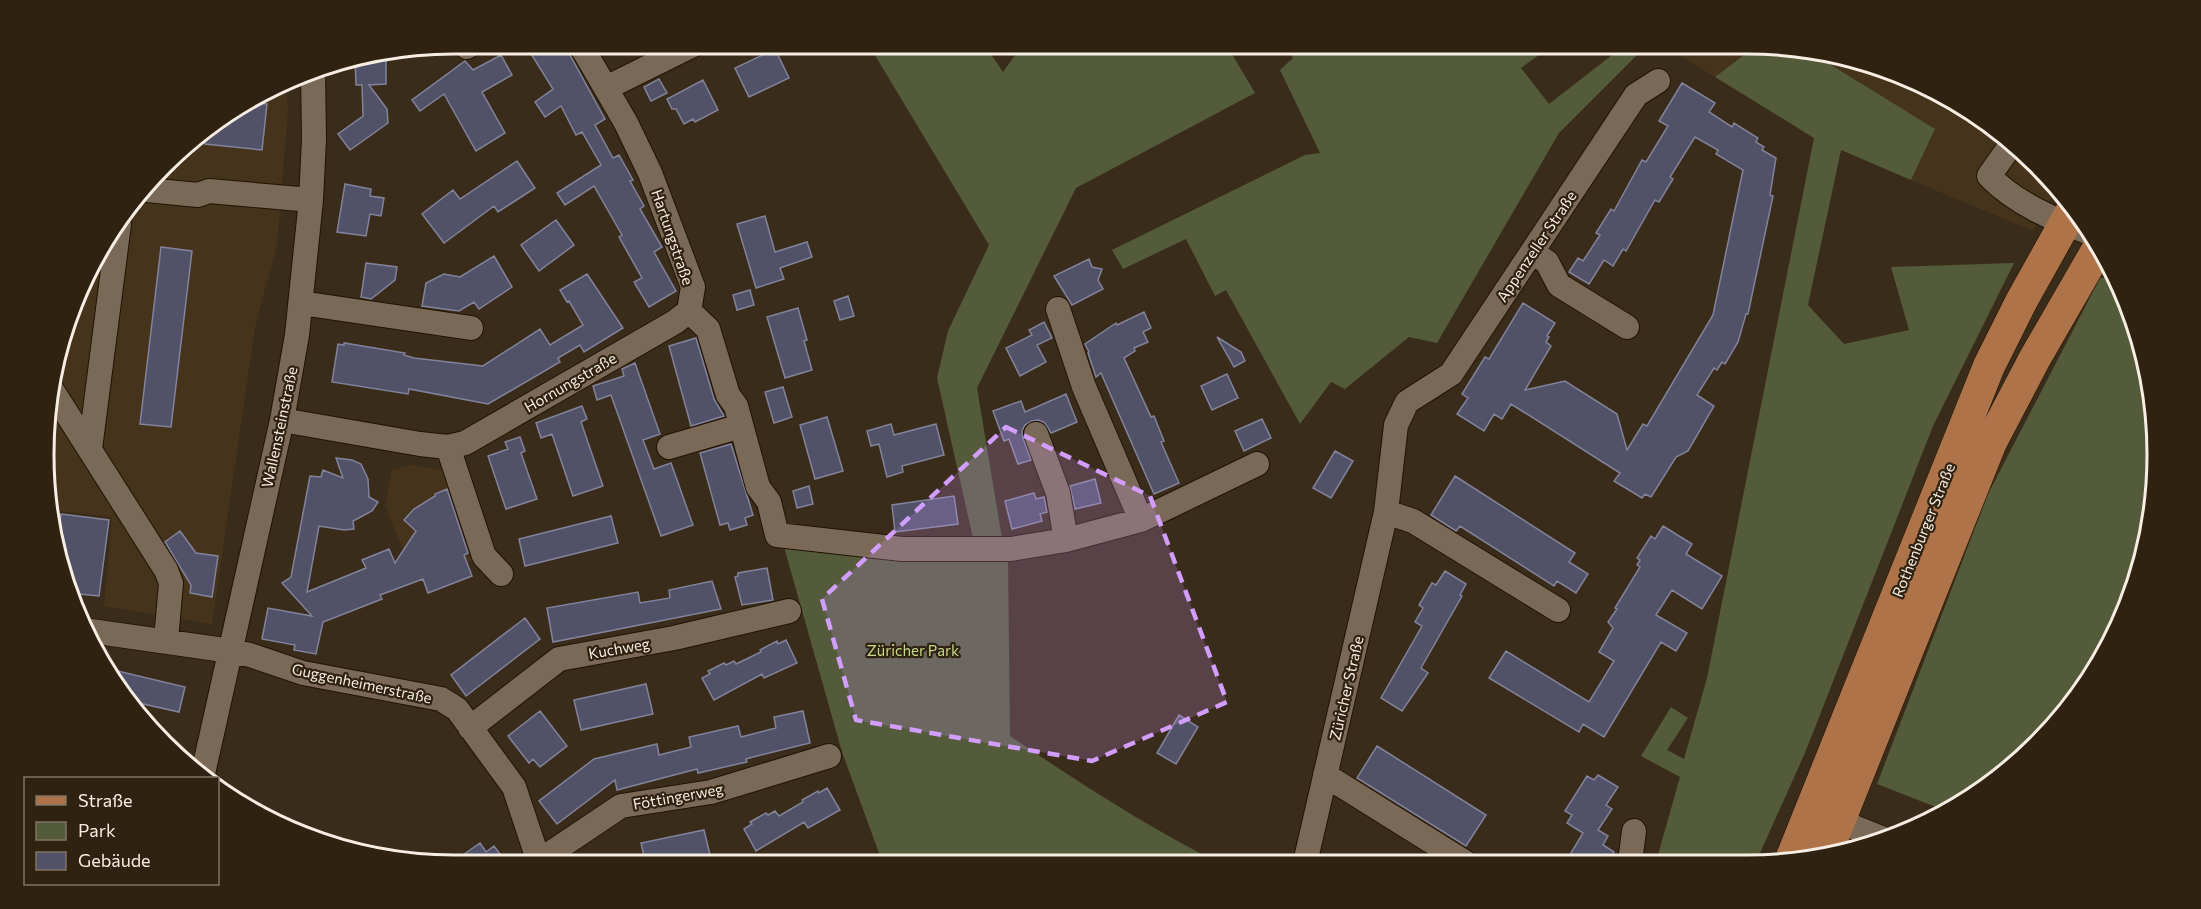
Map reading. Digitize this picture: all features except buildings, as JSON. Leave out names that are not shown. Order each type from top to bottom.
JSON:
[{"type":"main road","name":"Rothenburger Straße","points":[[1826,847],[1825,816],[1980,387],[2010,323],[2075,225]]},
{"type":"main road","name":"Rothenburger Straße","points":[[1798,852],[1825,816],[1991,442],[2017,390],[2094,256]]},
{"type":"street","name":"Hartungstraße","points":[[586,54],[650,173],[693,287],[689,311]]},
{"type":"street","points":[[606,88],[675,54]]},
{"type":"street","name":"Wallensteinstraße","points":[[205,767],[282,420],[301,303],[314,139],[313,80]]},
{"type":"street","name":"Appenzeller Straße","points":[[1407,402],[1450,374],[1636,95],[1658,81]]},
{"type":"street","points":[[2007,150],[1989,176],[2010,194],[2069,218]]},
{"type":"street","points":[[153,191],[198,195],[209,191],[310,200]]},
{"type":"street","points":[[90,448],[117,239]]},
{"type":"street","points":[[1532,252],[1547,262],[1559,285],[1627,327]]},
{"type":"street","points":[[301,303],[471,328]]},
{"type":"street","points":[[1058,309],[1084,387],[1141,520]]},
{"type":"street","points":[[689,311],[708,329],[728,395],[736,406],[758,487],[770,502],[777,535],[902,549],[1011,549],[1066,540],[1141,520],[1257,464]]},
{"type":"street","name":"Hornungstraße","points":[[282,420],[420,444],[448,447],[465,443],[675,322],[689,311]]},
{"type":"street","points":[[58,399],[168,575],[171,583],[166,640]]},
{"type":"street","name":"Züricher Straße","points":[[1307,855],[1386,512],[1396,425],[1407,402]]},
{"type":"street","points":[[669,447],[741,426]]},
{"type":"street","points":[[1036,434],[1058,493],[1066,540]]},
{"type":"street","points":[[448,447],[484,556],[501,574]]},
{"type":"street","points":[[1386,512],[1413,521],[1558,610]]},
{"type":"street","name":"Kuchweg","points":[[470,728],[559,659],[674,638],[789,611]]},
{"type":"street","name":"Guggenheimerstraße","points":[[95,631],[250,654],[303,673],[441,699],[457,709],[514,787],[534,855]]},
{"type":"street","name":"Föttingerweg","points":[[550,855],[621,806],[711,792],[829,756]]},
{"type":"street","points":[[1325,775],[1453,855]]},
{"type":"street","points":[[1825,816],[1873,835]]},
{"type":"street","points":[[1631,855],[1634,831]]},
{"type":"highlighted area","points":[[1006,427],[1150,496],[1227,702],[1092,761],[856,720],[822,599]]},
{"type":"shaded area","points":[[1677,54],[1745,54],[1715,77]]},
{"type":"shaded area","points":[[1827,63],[1875,75],[1924,95],[1969,121],[2011,153],[2053,196],[2033,231],[1911,180],[1935,129]]},
{"type":"shaded area","points":[[287,91],[288,110],[277,245],[255,327],[212,624],[104,606],[112,517],[58,511],[57,507],[54,454],[57,402],[68,351],[84,301],[121,232],[153,190],[171,171],[190,153],[232,121]]},
{"type":"shaded area","points":[[412,465],[448,471],[478,558],[415,582],[385,505],[392,470]]},
{"type":"green space","name":"Züricher Park","points":[[874,54],[991,54],[1003,72],[1016,54],[1232,54],[1255,93],[1076,188],[977,388],[1001,532],[1008,558],[1010,736],[1113,803],[1204,855],[880,855],[842,752],[784,547],[977,556],[937,378],[948,331],[989,245]]},
{"type":"green space","points":[[1290,54],[1540,54],[1521,68],[1549,104],[1613,54],[1638,54],[1559,133],[1437,343],[1409,337],[1345,389],[1331,382],[1300,424],[1226,290],[1215,296],[1186,239],[1123,269],[1112,250],[1305,155],[1320,153],[1280,70],[1293,58]]},
{"type":"green space","points":[[1745,54],[1799,57],[1825,62],[1935,129],[1911,180],[1841,150],[1808,305],[1844,344],[1909,330],[1891,267],[2014,263],[1933,426],[1805,753],[1759,855],[1658,855],[1680,777],[1641,756],[1671,707],[1688,718],[1667,750],[1684,759],[1707,678],[1814,138],[1715,77]]},
{"type":"green space","points":[[2100,278],[2106,278],[2117,301],[2133,351],[2144,402],[2146,428],[2144,507],[2126,583],[2106,632],[2093,655],[2080,677],[2048,719],[2011,756],[1969,788],[1936,807],[1877,784],[1988,494]]}]
